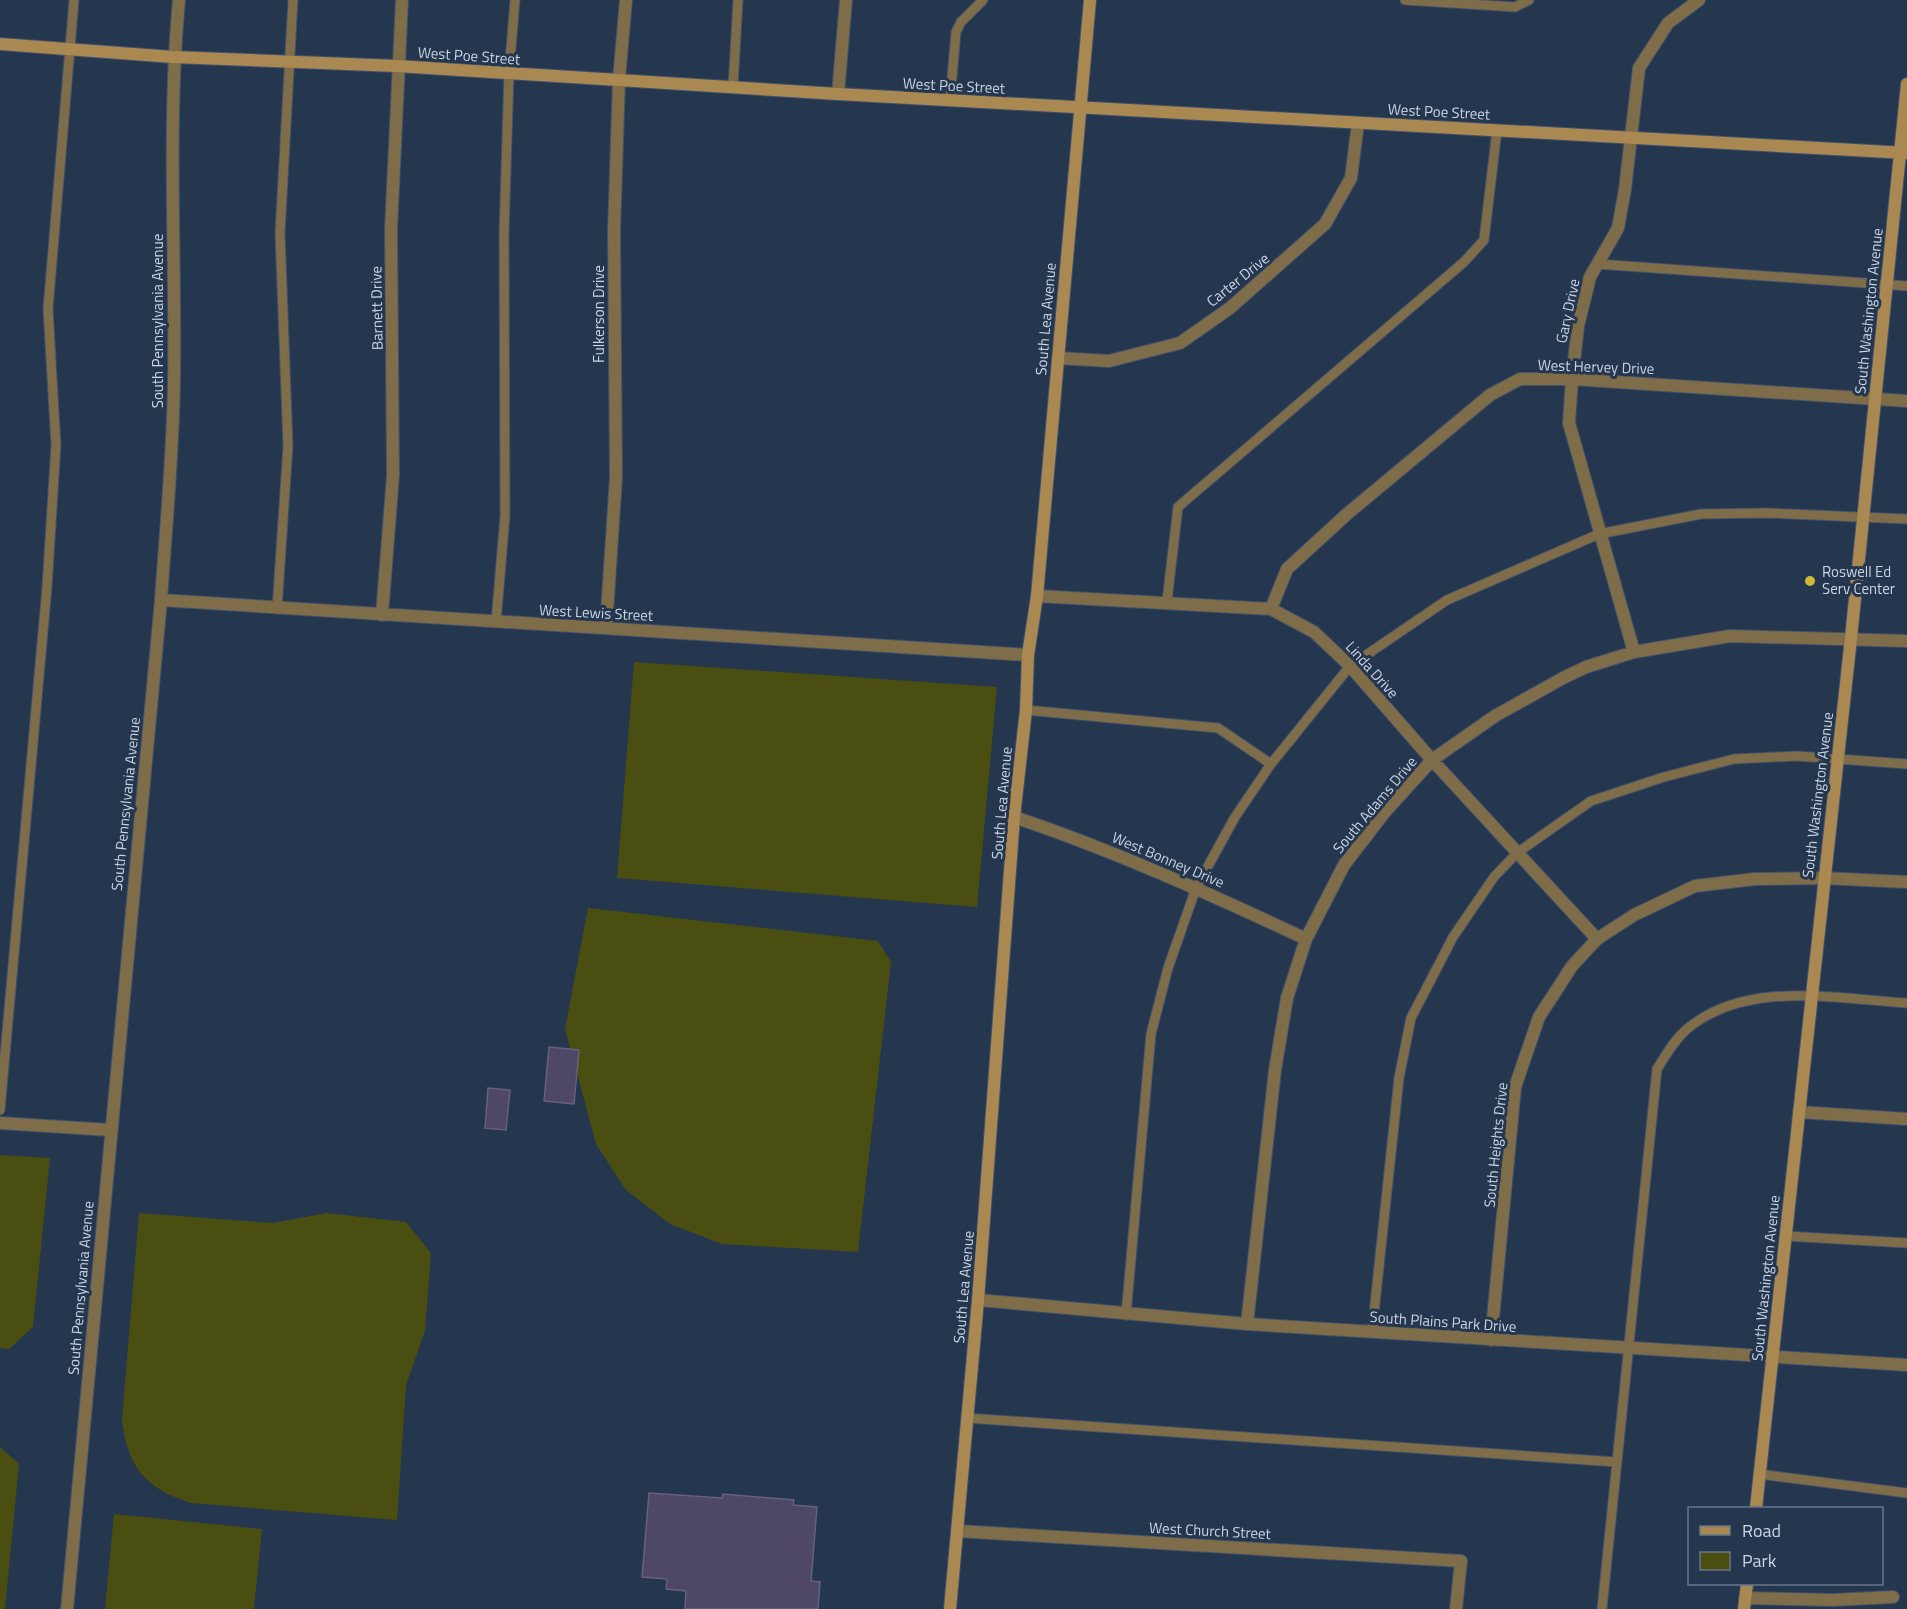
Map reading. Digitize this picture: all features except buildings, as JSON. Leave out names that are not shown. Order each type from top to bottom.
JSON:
[{"type":"street","name":"South Pennsylvania Avenue","points":[[67,1609],[161,600],[174,382],[173,57],[179,0]]},
{"type":"street","name":"Barnett Drive","points":[[382,615],[393,475],[391,229],[397,66],[402,0]]},
{"type":"street","name":"Fulkerson Drive","points":[[606,628],[616,477],[614,231],[619,79],[626,0]]},
{"type":"street","points":[[838,94],[846,0]]},
{"type":"street","name":"South Lea Avenue","points":[[950,1609],[978,1300],[1014,818],[1026,710],[1028,655],[1037,596],[1090,0]]},
{"type":"street","name":"Gary Drive","points":[[1634,652],[1569,423],[1572,379],[1578,326],[1590,277],[1618,228],[1625,189],[1639,68],[1668,23],[1699,0]]},
{"type":"street","name":"West Poe Street","points":[[0,44],[173,57],[397,66],[838,94],[1903,152]]},
{"type":"street","name":"South Washington Avenue","points":[[1755,1507],[1851,638],[1886,285],[1903,152],[1907,84]]},
{"type":"street","name":"Carter Drive","points":[[1058,358],[1109,361],[1180,343],[1230,308],[1325,224],[1350,178],[1358,123]]},
{"type":"street","name":"West Hervey Drive","points":[[1271,609],[1287,569],[1347,514],[1490,395],[1520,379],[1572,379],[1907,401]]},
{"type":"street","name":"Linda Drive","points":[[1037,596],[1271,609],[1314,632],[1350,666],[1432,760],[1597,939]]},
{"type":"street","name":"West Lewis Street","points":[[161,600],[1028,655]]},
{"type":"street","name":"South Adams Drive","points":[[1247,1324],[1275,1070],[1287,998],[1306,939],[1344,866],[1384,813],[1432,760],[1495,716],[1563,678],[1586,667],[1634,652],[1730,636],[1907,641]]},
{"type":"street","name":"West Bonney Drive","points":[[1014,818],[1084,840],[1306,939]]},
{"type":"street","name":"South Heights Drive","points":[[1491,1340],[1515,1087],[1539,1017],[1572,966],[1597,939],[1634,915],[1695,886],[1755,879],[1823,878],[1907,882]]},
{"type":"street","points":[[1799,1112],[1907,1119]]},
{"type":"street","points":[[0,1123],[110,1130]]},
{"type":"street","name":"South Plains Park Drive","points":[[978,1300],[1247,1324],[1907,1365]]},
{"type":"street","name":"West Church Street","points":[[957,1531],[1461,1561],[1456,1609]]},
{"type":"street","points":[[1747,1585],[1745,1604],[1893,1597]]},
{"type":"lane","points":[[0,1110],[47,587],[56,445],[48,309],[74,0]]},
{"type":"lane","points":[[277,609],[288,446],[280,233],[293,0]]},
{"type":"lane","points":[[496,622],[505,516],[504,233],[509,73],[515,0]]},
{"type":"lane","points":[[733,87],[738,0]]},
{"type":"lane","points":[[950,100],[956,32],[961,22],[983,0]]},
{"type":"lane","points":[[1404,0],[1515,7],[1529,0]]},
{"type":"lane","points":[[1167,602],[1179,507],[1464,262],[1484,240],[1497,129]]},
{"type":"lane","points":[[1597,264],[1907,286]]},
{"type":"lane","points":[[1126,1315],[1151,1034],[1168,968],[1196,888],[1235,817],[1271,764],[1350,666],[1447,600],[1599,534],[1701,514],[1864,516],[1907,519]]},
{"type":"lane","points":[[1026,710],[1218,728],[1271,764]]},
{"type":"lane","points":[[1372,1332],[1399,1078],[1411,1018],[1453,937],[1494,877],[1517,852],[1591,801],[1664,777],[1734,759],[1797,756],[1907,764]]},
{"type":"lane","points":[[1602,1609],[1657,1069],[1671,1046],[1688,1028],[1715,1012],[1745,1001],[1774,996],[1907,1003]]},
{"type":"lane","points":[[1785,1236],[1907,1243]]},
{"type":"lane","points":[[966,1418],[1617,1462]]},
{"type":"lane","points":[[1759,1474],[1907,1492]]},
{"type":"green space","points":[[634,662],[997,687],[977,907],[617,878]]},
{"type":"green space","points":[[588,908],[878,941],[891,962],[858,1252],[722,1244],[670,1224],[626,1190],[596,1144],[565,1029]]},
{"type":"green space","points":[[0,1155],[50,1158],[33,1327],[9,1349],[0,1348]]},
{"type":"green space","points":[[139,1213],[273,1223],[327,1213],[406,1222],[431,1253],[425,1331],[406,1385],[397,1520],[191,1503],[162,1490],[142,1474],[129,1451],[122,1420]]},
{"type":"green space","points":[[0,1447],[19,1464],[5,1609],[0,1609]]},
{"type":"green space","points":[[114,1514],[262,1529],[254,1609],[105,1609]]},
{"type":"place","name":"Roswell Ed Serv Center","points":[[1810,581]]}]
